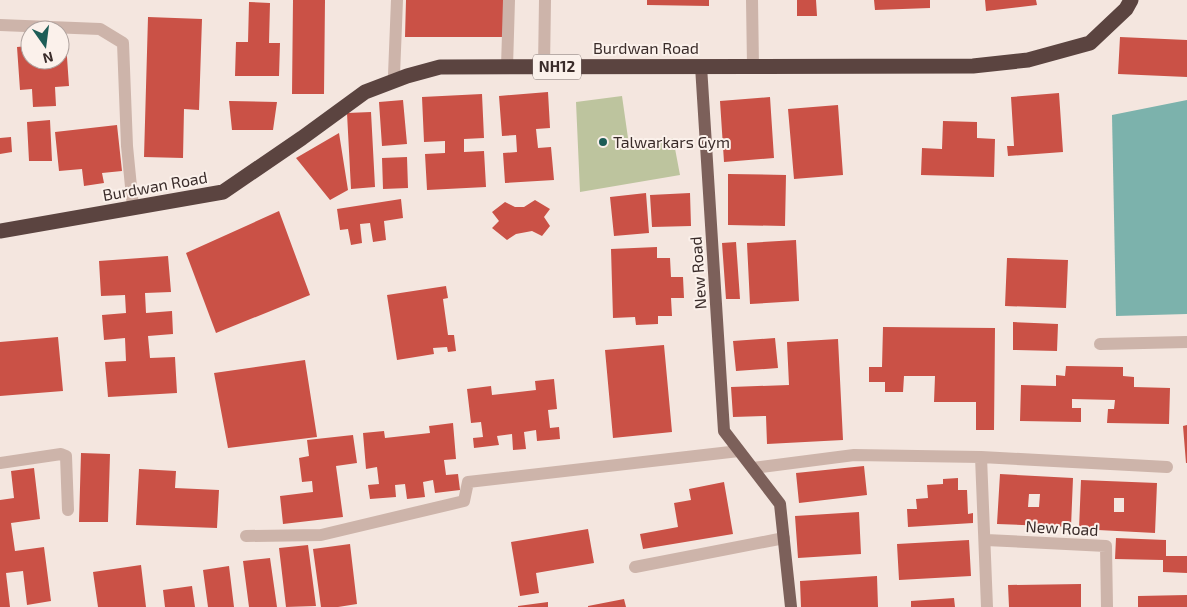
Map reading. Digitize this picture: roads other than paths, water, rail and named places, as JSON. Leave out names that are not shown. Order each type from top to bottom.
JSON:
[{"type":"highway","name":"Burdwan Road","points":[[0,231],[223,192],[365,92],[398,79],[440,67],[973,66],[1028,60],[1090,43],[1126,9],[1131,0]]},
{"type":"main road","name":"New Road","points":[[701,66],[724,431],[780,504],[790,607]]},
{"type":"street","points":[[397,0],[394,75],[398,79]]},
{"type":"street","points":[[507,67],[509,0]]},
{"type":"street","points":[[544,67],[545,0]]},
{"type":"street","points":[[752,0],[753,66]]},
{"type":"street","points":[[0,25],[100,29],[122,43],[133,207]]},
{"type":"street","points":[[1100,344],[1187,342]]},
{"type":"street","points":[[246,536],[321,535],[464,501],[468,482],[739,451]]},
{"type":"street","points":[[0,463],[61,454],[66,456],[68,510]]},
{"type":"street","points":[[753,468],[854,455],[981,458],[1167,467]]},
{"type":"street","points":[[981,458],[986,540],[987,607]]},
{"type":"street","points":[[635,567],[784,538]]},
{"type":"street","name":"New Road","points":[[986,540],[1106,546],[1107,607]]},
{"type":"water","points":[[1187,100],[1187,314],[1116,316],[1112,115]]},
{"type":"place","name":"Talwarkars Gym","points":[[603,142]]}]
